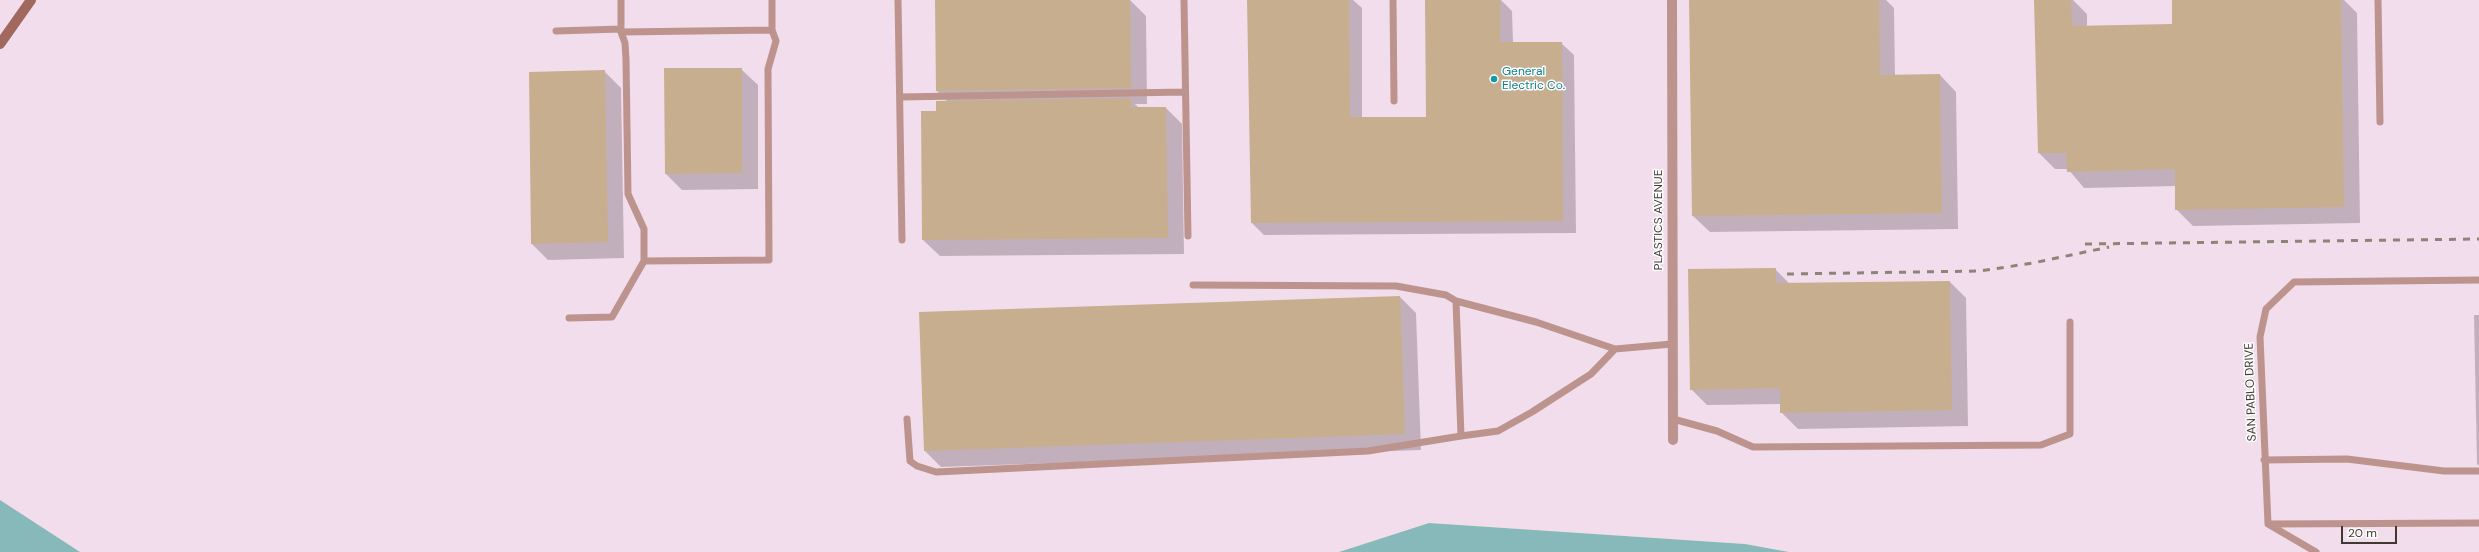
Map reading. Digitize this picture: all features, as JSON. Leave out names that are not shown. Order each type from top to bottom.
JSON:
[{"type":"main road","points":[[0,44],[31,0]]},
{"type":"street","name":"PLASTICS AVENUE","points":[[1672,0],[1673,440]]},
{"type":"lane","points":[[569,318],[612,317],[644,261],[644,229],[628,194],[626,59],[625,42],[621,31],[620,0]]},
{"type":"lane","points":[[644,261],[769,260],[768,69],[776,41],[772,30],[772,0]]},
{"type":"lane","points":[[898,0],[902,240]]},
{"type":"lane","points":[[1184,0],[1188,236]]},
{"type":"lane","points":[[1393,0],[1394,101]]},
{"type":"lane","points":[[2378,0],[2380,122]]},
{"type":"lane","points":[[556,31],[772,30]]},
{"type":"lane","points":[[900,97],[1185,92]]},
{"type":"lane","name":"SAN PABLO DRIVE","points":[[2268,524],[2264,460],[2260,337],[2266,309],[2294,282],[2479,280]]},
{"type":"lane","points":[[1193,285],[1396,286],[1446,295],[1456,300],[1536,322],[1615,349],[1672,344]]},
{"type":"lane","points":[[1456,300],[1461,436]]},
{"type":"lane","points":[[1673,419],[1717,431],[1753,447],[2041,445],[2070,434],[2070,322]]},
{"type":"lane","points":[[906,420],[910,461],[917,466],[936,472],[1368,451],[1498,431],[1591,374],[1615,349]]},
{"type":"lane","points":[[2264,460],[2347,460],[2444,471],[2479,471]]},
{"type":"lane","points":[[2268,524],[2479,523]]},
{"type":"lane","points":[[2268,524],[2316,552]]},
{"type":"shaded area","points":[[0,0],[2479,0],[2479,552],[1789,552],[1745,544],[1429,523],[1339,552],[50,552],[0,517]]},
{"type":"water","points":[[0,500],[80,552],[0,552]]},
{"type":"water","points":[[1429,523],[1745,544],[1789,552],[1339,552]]},
{"type":"building","points":[[935,0],[1130,0],[1131,88],[936,91]]},
{"type":"building","name":"General Electric Co.","points":[[1247,0],[1349,0],[1350,117],[1426,117],[1425,0],[1500,0],[1500,42],[1562,42],[1563,221],[1251,223]]},
{"type":"building","points":[[1689,0],[1879,0],[1880,75],[1940,74],[1942,213],[1692,216]]},
{"type":"building","points":[[2034,0],[2071,0],[2072,26],[2172,24],[2172,0],[2341,0],[2344,207],[2175,210],[2175,169],[2067,172],[2066,153],[2038,153]]},
{"type":"building","points":[[664,68],[742,68],[742,173],[665,174]]},
{"type":"building","points":[[605,70],[608,242],[531,244],[529,72]]},
{"type":"building","points":[[1131,98],[1131,107],[1166,107],[1168,238],[922,240],[921,111],[936,111],[936,101]]},
{"type":"building","points":[[1776,268],[1776,283],[1950,281],[1952,410],[1780,413],[1780,388],[1690,390],[1688,269]]},
{"type":"building","points":[[1400,296],[1405,434],[924,451],[919,312]]},
{"type":"railway","points":[[2085,244],[2479,239]]},
{"type":"railway","points":[[1787,274],[1980,271],[2033,263],[2109,247]]},
{"type":"place","name":"General Electric Co.","points":[[1494,79]]}]
